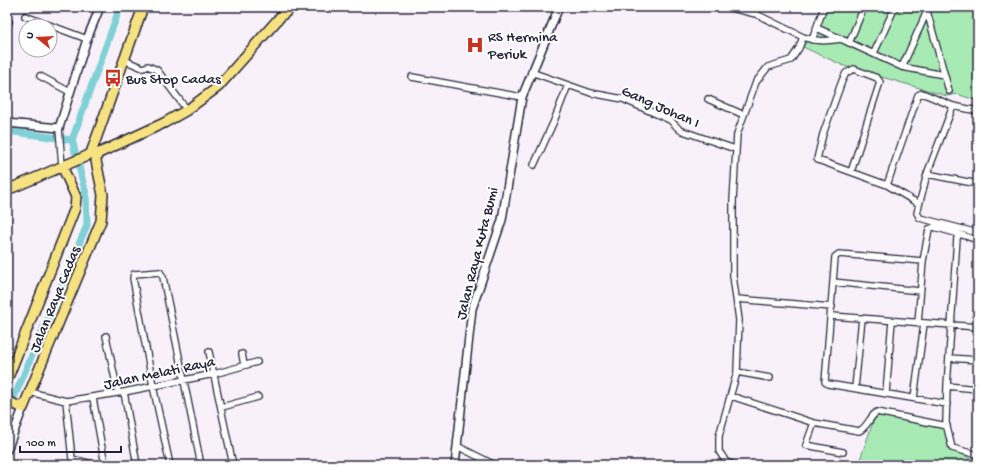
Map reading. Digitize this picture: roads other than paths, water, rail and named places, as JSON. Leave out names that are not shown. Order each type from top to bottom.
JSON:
[{"type":"main road","points":[[7,190],[63,164],[87,156],[94,147],[143,7]]},
{"type":"main road","points":[[187,110],[218,87],[281,16],[292,7]]},
{"type":"main road","name":"Jalan Raya Cadas","points":[[20,407],[30,392],[101,221],[103,195],[96,161],[97,154],[155,128],[187,110]]},
{"type":"main road","name":"Jalan Raya Cadas","points":[[7,380],[75,208],[76,197],[63,164]]},
{"type":"main road","points":[[7,401],[20,407]]},
{"type":"street","points":[[63,164],[59,132],[87,39],[100,7]]},
{"type":"street","name":"Jalan Raya Kuta Bumi","points":[[455,465],[472,309],[502,220],[522,97],[559,7]]},
{"type":"street","points":[[727,7],[756,14],[812,40],[826,41],[841,39]]},
{"type":"street","points":[[812,40],[824,7]]},
{"type":"street","points":[[849,43],[864,7]]},
{"type":"street","points":[[874,53],[895,7]]},
{"type":"street","points":[[902,67],[928,9]]},
{"type":"street","points":[[928,9],[949,91]]},
{"type":"street","points":[[25,16],[87,39]]},
{"type":"street","points":[[817,28],[902,67],[944,75]]},
{"type":"street","points":[[734,465],[726,462],[719,451],[719,436],[737,372],[739,320],[733,269],[735,149],[738,134],[756,82],[768,67],[791,60],[799,48],[803,36]]},
{"type":"street","points":[[124,60],[143,68],[148,66],[157,70],[187,110]]},
{"type":"street","points":[[851,172],[880,82],[877,78],[854,69],[846,73],[842,81],[816,158],[818,160],[851,172],[887,185],[919,204]]},
{"type":"street","name":"Gang Johan I","points":[[531,72],[591,93],[623,99],[670,120],[680,130],[735,149]]},
{"type":"street","points":[[40,76],[70,92]]},
{"type":"street","points":[[412,77],[522,97]]},
{"type":"street","points":[[534,165],[568,86]]},
{"type":"street","points":[[887,185],[918,95],[922,93],[953,106],[978,111]]},
{"type":"street","points":[[708,99],[744,115]]},
{"type":"street","points":[[953,106],[927,174],[917,214],[920,218],[978,233]]},
{"type":"street","points":[[7,123],[59,132]]},
{"type":"street","points":[[927,174],[978,184]]},
{"type":"street","points":[[7,206],[7,223]]},
{"type":"street","points":[[914,398],[921,323],[920,291],[923,261],[929,229],[934,227],[978,240]]},
{"type":"street","points":[[959,234],[956,254],[947,386],[947,426],[952,448],[978,455]]},
{"type":"street","points":[[923,261],[839,254],[835,259],[826,383],[947,404]]},
{"type":"street","points":[[170,465],[153,386],[134,276],[160,272],[163,277],[201,465]]},
{"type":"street","points":[[833,282],[920,291]]},
{"type":"street","points":[[737,299],[832,307]]},
{"type":"street","points":[[832,316],[978,327]]},
{"type":"street","points":[[855,388],[862,318]]},
{"type":"street","points":[[886,393],[892,321]]},
{"type":"street","points":[[106,336],[121,393],[137,465]]},
{"type":"street","points":[[209,352],[222,407],[232,465]]},
{"type":"street","points":[[242,354],[244,366]]},
{"type":"street","points":[[949,358],[978,360]]},
{"type":"street","name":"Jalan Melati Raya","points":[[66,401],[121,393],[214,374],[257,362]]},
{"type":"street","points":[[737,372],[770,378]]},
{"type":"street","points":[[947,386],[978,389]]},
{"type":"street","points":[[30,392],[66,401],[72,459],[96,465]]},
{"type":"street","points":[[731,396],[814,423],[859,430],[864,428],[873,415],[877,412],[947,426]]},
{"type":"street","points":[[222,407],[258,397]]},
{"type":"street","points":[[93,398],[105,465]]},
{"type":"street","name":"Jalan Raya Cadas","points":[[8,446],[20,407]]},
{"type":"street","points":[[814,423],[806,443],[809,446],[843,452]]},
{"type":"street","points":[[457,446],[494,465]]},
{"type":"waterway","points":[[72,140],[120,7]]},
{"type":"waterway","points":[[7,131],[72,140]]},
{"type":"waterway","points":[[7,414],[87,225],[86,194],[72,140]]},
{"type":"place","name":"RS Hermina Periuk","points":[[475,45]]},
{"type":"place","name":"Bus Stop Cadas","points":[[113,78]]}]
